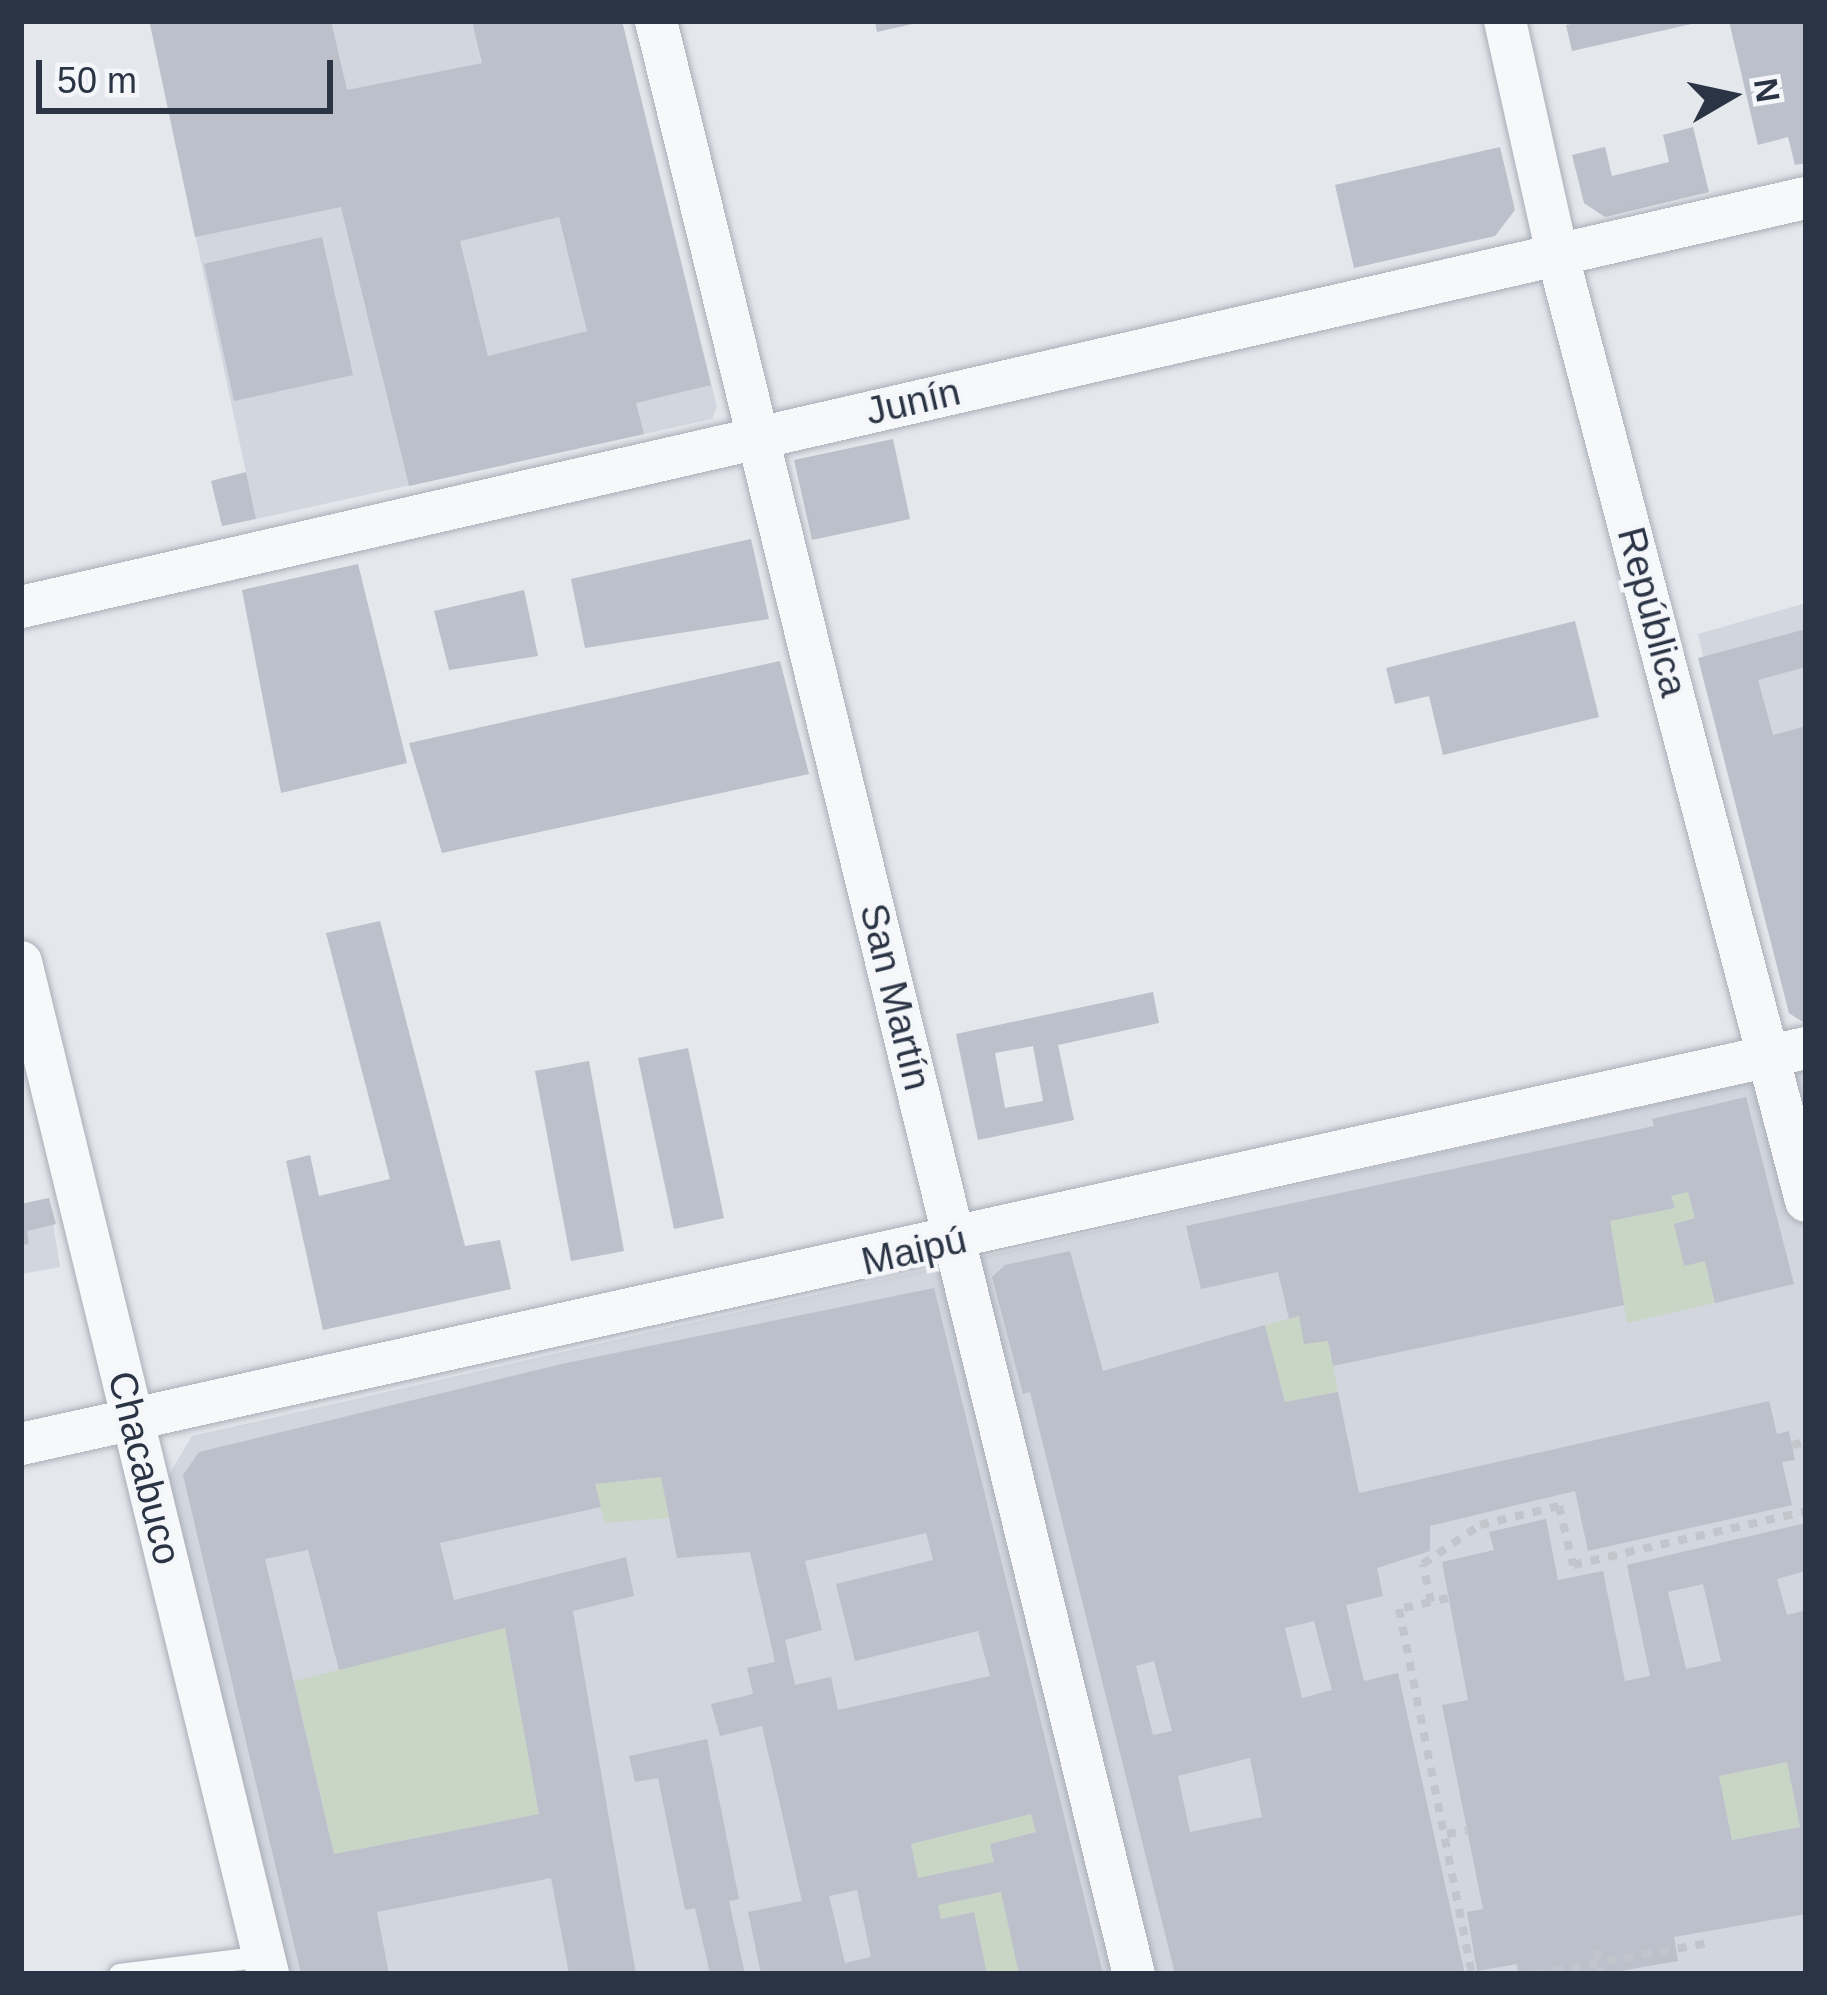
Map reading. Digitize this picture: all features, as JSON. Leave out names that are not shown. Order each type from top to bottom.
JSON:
[{"type":"street","name":"San Martín","points":[[656,21],[1134,1974]]},
{"type":"street","name":"República","points":[[1505,21],[1557,253],[1788,1053],[1806,1201]]},
{"type":"street","name":"Junín","points":[[21,607],[1806,198]]},
{"type":"street","name":"Chacabuco","points":[[21,962],[265,1965]]},
{"type":"street","name":"Maipú","points":[[21,1444],[133,1424],[956,1242],[1788,1053]]},
{"type":"lane","points":[[118,1974],[265,1965]]},
{"type":"path","points":[[1792,1445],[1806,1442]]},
{"type":"path","points":[[1431,1602],[1424,1564],[1480,1525],[1559,1506],[1573,1564],[1806,1511]]},
{"type":"path","points":[[1448,1598],[1399,1609],[1472,1974]]},
{"type":"path","points":[[1404,1695],[1416,1691]]},
{"type":"path","points":[[1447,1834],[1467,1831]]},
{"type":"path","points":[[1536,1974],[1708,1943]]},
{"type":"path","points":[[1597,1950],[1601,1974]]},
{"type":"shaded area","points":[[622,21],[717,407],[712,419],[256,519],[150,24]]},
{"type":"shaded area","points":[[1806,603],[1806,1024],[1789,1013],[1698,634]]},
{"type":"shaded area","points":[[1806,1070],[1806,1974],[289,1974],[168,1476],[192,1436]]},
{"type":"shaded area","points":[[49,1198],[60,1267],[21,1274],[21,1204]]},
{"type":"green space","points":[[1688,1192],[1695,1218],[1674,1224],[1684,1265],[1705,1261],[1715,1303],[1627,1323],[1610,1221],[1674,1208],[1671,1196]]},
{"type":"green space","points":[[1299,1316],[1328,1341],[1338,1392],[1285,1402],[1265,1325]]},
{"type":"green space","points":[[661,1477],[669,1518],[605,1523],[595,1484]]},
{"type":"green space","points":[[505,1628],[539,1814],[334,1854],[294,1681]]},
{"type":"green space","points":[[1787,1762],[1800,1827],[1732,1840],[1719,1776]]},
{"type":"green space","points":[[1031,1814],[1036,1832],[990,1844],[994,1862],[918,1878],[911,1844]]},
{"type":"green space","points":[[1001,1892],[1019,1972],[987,1974],[974,1912],[941,1919],[938,1905]]},
{"type":"building","points":[[331,21],[347,90],[482,63],[472,21],[622,21],[711,385],[636,403],[644,434],[409,486],[341,207],[195,237],[150,24]],"holes":[[[559,217],[587,331],[488,356],[460,241]]]},
{"type":"building","points":[[875,21],[917,21],[917,23],[877,32]]},
{"type":"building","points":[[1586,21],[1696,23],[1572,51],[1566,25]]},
{"type":"building","points":[[1729,21],[1806,21],[1806,163],[1795,165],[1788,137],[1758,145]]},
{"type":"building","points":[[1693,127],[1709,192],[1605,217],[1584,203],[1572,155],[1605,147],[1612,176],[1669,162],[1663,135]]},
{"type":"building","points":[[1500,147],[1515,210],[1495,236],[1354,268],[1335,185]]},
{"type":"building","points":[[322,237],[353,375],[234,401],[204,264]]},
{"type":"building","points":[[893,439],[910,519],[812,540],[794,460]]},
{"type":"building","points":[[246,472],[256,519],[222,526],[211,481]]},
{"type":"building","points":[[751,539],[769,619],[585,648],[571,579]]},
{"type":"building","points":[[358,564],[407,763],[281,793],[242,590]]},
{"type":"building","points":[[524,590],[538,656],[449,670],[434,611]]},
{"type":"building","points":[[1575,621],[1599,717],[1443,755],[1429,696],[1395,704],[1386,668]]},
{"type":"building","points":[[1806,629],[1806,667],[1758,680],[1773,735],[1806,726],[1806,1024],[1789,1013],[1698,658]]},
{"type":"building","points":[[780,661],[809,774],[442,853],[409,743]]},
{"type":"building","points":[[380,921],[465,1246],[500,1240],[511,1289],[323,1330],[286,1161],[310,1155],[319,1196],[390,1179],[326,933]]},
{"type":"building","points":[[1153,992],[1159,1023],[1058,1045],[1074,1120],[978,1140],[956,1034]],"holes":[[[1033,1046],[1043,1101],[1005,1108],[995,1053]]]},
{"type":"building","points":[[688,1048],[724,1218],[674,1229],[638,1058]]},
{"type":"building","points":[[589,1061],[624,1251],[571,1261],[535,1071]]},
{"type":"building","points":[[1746,1097],[1794,1284],[1715,1303],[1705,1261],[1684,1266],[1674,1224],[1695,1218],[1688,1192],[1671,1196],[1675,1208],[1610,1221],[1624,1305],[1333,1366],[1328,1341],[1304,1344],[1299,1316],[1289,1319],[1278,1272],[1201,1289],[1186,1226],[1654,1126],[1652,1119]]},
{"type":"building","points":[[49,1198],[56,1224],[27,1231],[29,1244],[21,1245],[21,1204]]},
{"type":"building","points":[[1070,1251],[1103,1371],[1265,1325],[1285,1402],[1338,1392],[1359,1493],[1769,1401],[1777,1434],[1789,1431],[1795,1460],[1782,1462],[1792,1505],[1588,1551],[1575,1491],[1430,1526],[1430,1551],[1377,1568],[1383,1596],[1346,1605],[1364,1681],[1398,1673],[1465,1974],[1175,1974],[1030,1392],[1023,1394],[992,1277],[1005,1265]],"holes":[[[1314,1621],[1332,1690],[1302,1698],[1285,1628]],[[1154,1661],[1172,1731],[1153,1735],[1136,1666]],[[1250,1758],[1262,1817],[1190,1832],[1178,1776]]]},
{"type":"building","points":[[934,1288],[1103,1974],[1019,1974],[1001,1892],[938,1905],[941,1919],[974,1912],[987,1974],[761,1974],[748,1912],[802,1901],[762,1726],[720,1736],[711,1704],[753,1694],[747,1668],[775,1662],[750,1552],[677,1558],[661,1477],[595,1484],[601,1507],[440,1543],[454,1600],[626,1557],[634,1596],[573,1611],[636,1974],[569,1974],[551,1878],[377,1912],[389,1974],[301,1974],[183,1475],[199,1452],[566,1363]],"holes":[[[926,1533],[933,1560],[836,1584],[855,1661],[978,1631],[990,1676],[838,1710],[831,1677],[795,1685],[785,1640],[822,1630],[805,1561]],[[308,1550],[339,1670],[505,1628],[539,1814],[334,1854],[265,1559]],[[1031,1814],[1036,1832],[990,1844],[994,1862],[918,1878],[911,1844]],[[857,1890],[871,1957],[845,1963],[829,1896]]]},
{"type":"building","points":[[1546,1519],[1558,1580],[1603,1571],[1625,1681],[1650,1676],[1627,1565],[1806,1523],[1806,1571],[1777,1579],[1787,1615],[1806,1610],[1806,1914],[1674,1937],[1678,1961],[1603,1974],[1518,1974],[1517,1964],[1477,1971],[1467,1912],[1483,1909],[1442,1705],[1468,1700],[1442,1562],[1494,1550],[1489,1532]],"holes":[[[1703,1584],[1721,1661],[1686,1669],[1668,1592]],[[1787,1762],[1800,1827],[1732,1840],[1719,1776]]]},
{"type":"building","points":[[707,1739],[739,1899],[729,1901],[745,1974],[710,1974],[695,1908],[685,1910],[658,1778],[635,1782],[629,1756]]}]
